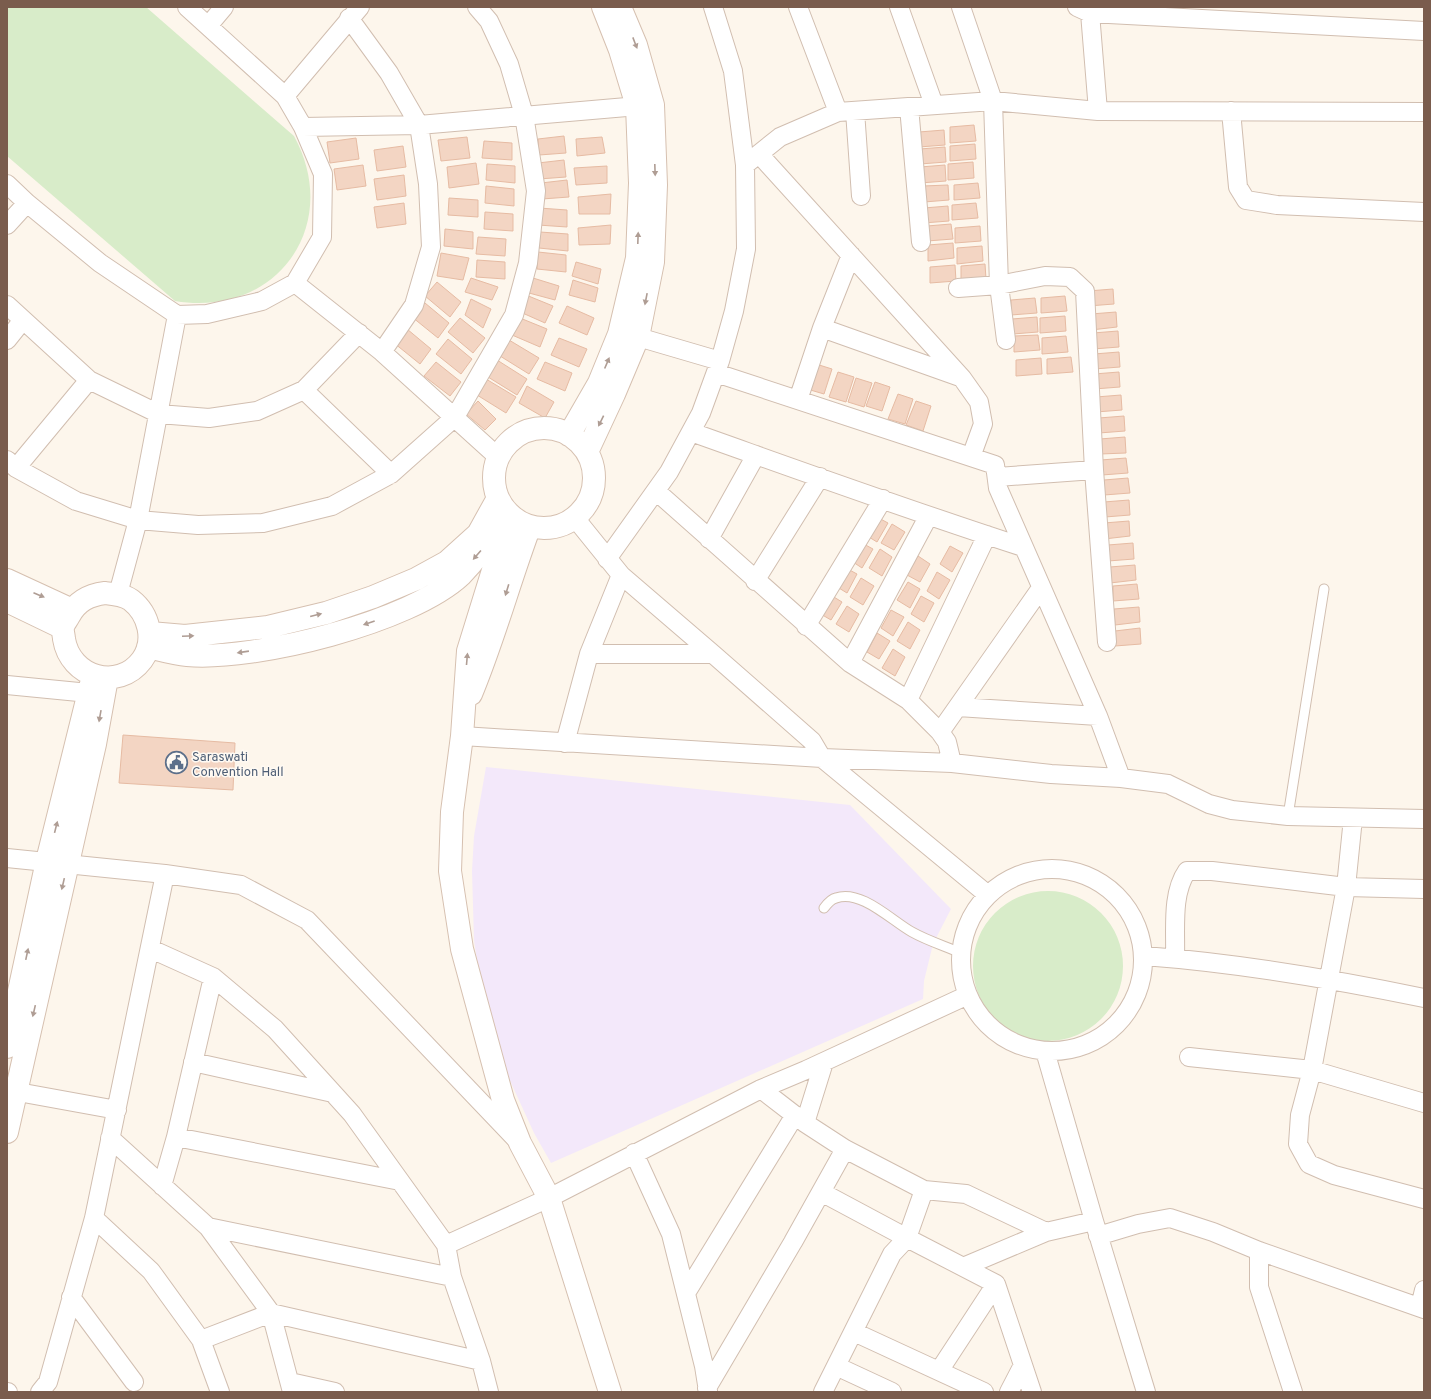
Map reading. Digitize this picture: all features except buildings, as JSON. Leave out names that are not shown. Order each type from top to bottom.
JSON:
[{"type":"street","points":[[7,184],[27,203],[100,263],[177,315],[207,314],[262,301],[295,283],[322,237],[323,174],[304,127],[284,96],[187,7]]},
{"type":"street","points":[[208,26],[224,7]]},
{"type":"street","points":[[89,380],[12,464],[76,501],[138,520],[198,525],[263,523],[332,506],[391,474],[455,417],[514,315],[528,263],[536,191],[524,115],[509,64],[489,21],[477,7]]},
{"type":"street","points":[[568,434],[599,383],[619,334],[637,258],[645,105],[620,50],[603,7]]},
{"type":"street","points":[[587,452],[638,337],[653,262],[656,185],[636,45],[620,7]]},
{"type":"street","points":[[607,559],[669,472],[701,413],[718,367],[734,311],[746,249],[752,160],[733,71],[714,7]]},
{"type":"street","points":[[798,7],[847,111],[861,196]]},
{"type":"street","points":[[899,7],[934,105]]},
{"type":"street","points":[[961,7],[993,101],[999,285],[1006,340]]},
{"type":"street","points":[[1098,111],[1086,9],[1424,31]]},
{"type":"street","points":[[284,96],[354,12],[419,125],[428,184],[431,247],[414,305],[382,352]]},
{"type":"street","points":[[752,160],[780,137],[847,111],[993,101],[1098,111],[1424,112]]},
{"type":"street","points":[[304,127],[419,125],[645,105]]},
{"type":"street","points":[[909,107],[921,242]]},
{"type":"street","points":[[1230,111],[1238,187],[1246,200],[1277,205],[1424,212]]},
{"type":"street","points":[[752,160],[851,256],[962,378],[979,402],[983,424],[971,457]]},
{"type":"street","points":[[7,225],[27,203]]},
{"type":"street","points":[[798,400],[822,328],[851,256]]},
{"type":"street","points":[[958,288],[999,285],[1045,276],[1070,277],[1085,291],[1094,470],[1107,642]]},
{"type":"street","points":[[295,283],[382,352],[498,457]]},
{"type":"street","points":[[7,305],[89,380],[159,414],[209,418],[257,411],[304,390],[359,333]]},
{"type":"street","points":[[118,594],[138,520],[177,315]]},
{"type":"street","points":[[7,340],[24,320]]},
{"type":"street","points":[[822,328],[962,378]]},
{"type":"street","points":[[638,337],[718,367],[798,400],[995,465],[998,488],[1098,716],[1121,778]]},
{"type":"street","points":[[304,390],[391,474]]},
{"type":"street","points":[[537,429],[553,429],[568,434],[587,452],[593,465],[594,480],[592,494],[585,508],[575,518],[561,526],[545,528],[512,514],[494,485],[494,470],[498,457],[508,443],[526,432],[537,429]]},
{"type":"street","points":[[691,432],[883,499],[928,517],[1023,547]]},
{"type":"street","points":[[709,539],[756,455]]},
{"type":"street","points":[[997,477],[1094,470]]},
{"type":"street","points":[[755,580],[820,477]]},
{"type":"street","points":[[656,491],[806,626],[850,663],[908,700],[940,732],[947,742],[952,763]]},
{"type":"street","points":[[806,626],[883,499]]},
{"type":"street","points":[[149,640],[186,655],[227,654],[274,647],[333,635],[379,619],[430,597],[460,575],[512,514]]},
{"type":"street","points":[[512,514],[468,651],[462,736],[452,812],[450,871],[462,949],[503,1100],[520,1143],[549,1198],[610,1392]]},
{"type":"street","points":[[850,663],[928,517]]},
{"type":"street","points":[[575,518],[621,575],[812,741],[822,758],[988,895]]},
{"type":"street","points":[[908,700],[987,535]]},
{"type":"street","points":[[565,742],[589,654],[621,575]]},
{"type":"street","points":[[7,580],[67,619]]},
{"type":"street","points":[[940,732],[1041,588]]},
{"type":"street","points":[[7,685],[97,682],[121,676],[133,669],[142,659],[149,640],[147,620],[140,608],[130,600],[118,594],[105,593],[93,595],[81,601],[67,619],[65,647],[71,660],[97,682]]},
{"type":"street","points":[[7,601],[67,619]]},
{"type":"street","points":[[589,654],[713,654]]},
{"type":"street","points":[[7,1132],[11,1091],[57,862],[97,682]]},
{"type":"street","points":[[958,707],[1098,716]]},
{"type":"street","points":[[462,736],[822,758],[952,763],[1051,774],[1121,778],[1168,784],[1209,804],[1232,810],[1288,816],[1424,819]]},
{"type":"street","points":[[1353,818],[1346,887],[1312,1070],[1300,1115],[1298,1144],[1309,1164],[1334,1175],[1424,1200]]},
{"type":"street","points":[[7,858],[165,874],[241,885],[307,920],[520,1143]]},
{"type":"street","points":[[7,1047],[57,862]]},
{"type":"street","points":[[1060,870],[1086,876],[1109,889],[1127,907],[1139,930],[1144,956],[1142,982],[1132,1006],[1116,1026],[1095,1041],[1071,1050],[1045,1051],[1021,1046],[999,1034],[981,1017],[968,995],[962,974],[961,953],[966,932],[975,912],[988,895],[1009,880],[1034,871],[1060,870]]},
{"type":"street","points":[[1175,958],[1177,899],[1180,880],[1188,870],[1212,871],[1346,887],[1424,889]]},
{"type":"street","points":[[40,1392],[48,1382],[94,1218],[151,949],[165,874]]},
{"type":"street","points":[[151,949],[212,977],[275,1029],[352,1114],[446,1245],[452,1277],[481,1361],[489,1392]]},
{"type":"street","points":[[1144,956],[1175,958],[1328,978],[1424,998]]},
{"type":"street","points":[[162,1186],[176,1137],[212,977]]},
{"type":"street","points":[[446,1245],[549,1198],[762,1088],[824,1062],[968,995]]},
{"type":"street","points":[[1045,1051],[1096,1228],[1146,1392]]},
{"type":"street","points":[[1189,1057],[1312,1070],[1424,1103]]},
{"type":"street","points":[[193,1062],[333,1093]]},
{"type":"street","points":[[686,1293],[800,1119],[824,1062]]},
{"type":"street","points":[[762,1088],[800,1119],[845,1149],[924,1190],[966,1194],[1046,1232]]},
{"type":"street","points":[[11,1091],[117,1110]]},
{"type":"street","points":[[176,1137],[400,1181]]},
{"type":"street","points":[[110,1138],[208,1227],[271,1313],[291,1387],[335,1392]]},
{"type":"street","points":[[707,1390],[845,1149]]},
{"type":"street","points":[[634,1153],[671,1234],[704,1366],[707,1390]]},
{"type":"street","points":[[824,1392],[892,1254],[907,1238],[924,1190]]},
{"type":"street","points":[[821,1192],[996,1284],[1032,1392]]},
{"type":"street","points":[[94,1218],[151,1271],[200,1340],[220,1392]]},
{"type":"street","points":[[962,1267],[1046,1232],[1138,1224],[1170,1218],[1213,1232],[1259,1251],[1422,1308],[1424,1290]]},
{"type":"street","points":[[208,1227],[452,1277]]},
{"type":"street","points":[[1259,1251],[1259,1287],[1293,1392]]},
{"type":"street","points":[[939,1371],[996,1284]]},
{"type":"street","points":[[71,1297],[134,1382]]},
{"type":"street","points":[[200,1340],[271,1313],[481,1361]]},
{"type":"street","points":[[854,1332],[984,1392]]},
{"type":"street","points":[[836,1366],[892,1392]]},
{"type":"street","points":[[1009,1392],[1023,1366]]},
{"type":"lane","points":[[1288,816],[1324,589]]},
{"type":"lane","points":[[824,908],[834,898],[847,896],[861,900],[886,913],[912,932],[961,953]]},
{"type":"shaded area","points":[[486,767],[850,805],[951,909],[933,944],[924,981],[923,999],[551,1163],[534,1133],[506,1072],[479,974],[474,940],[472,871],[474,836]]},
{"type":"green space","points":[[7,7],[146,7],[294,136],[307,170],[310,202],[305,232],[291,259],[270,280],[243,295],[211,302],[175,301],[7,156]]},
{"type":"green space","points":[[1048,891],[1077,897],[1101,913],[1117,937],[1123,966],[1117,995],[1101,1019],[1077,1035],[1048,1041],[1019,1035],[995,1019],[979,995],[973,966],[979,937],[995,913],[1019,897]]},
{"type":"place","name":"Saraswati Convention Hall","points":[[177,763]]}]
